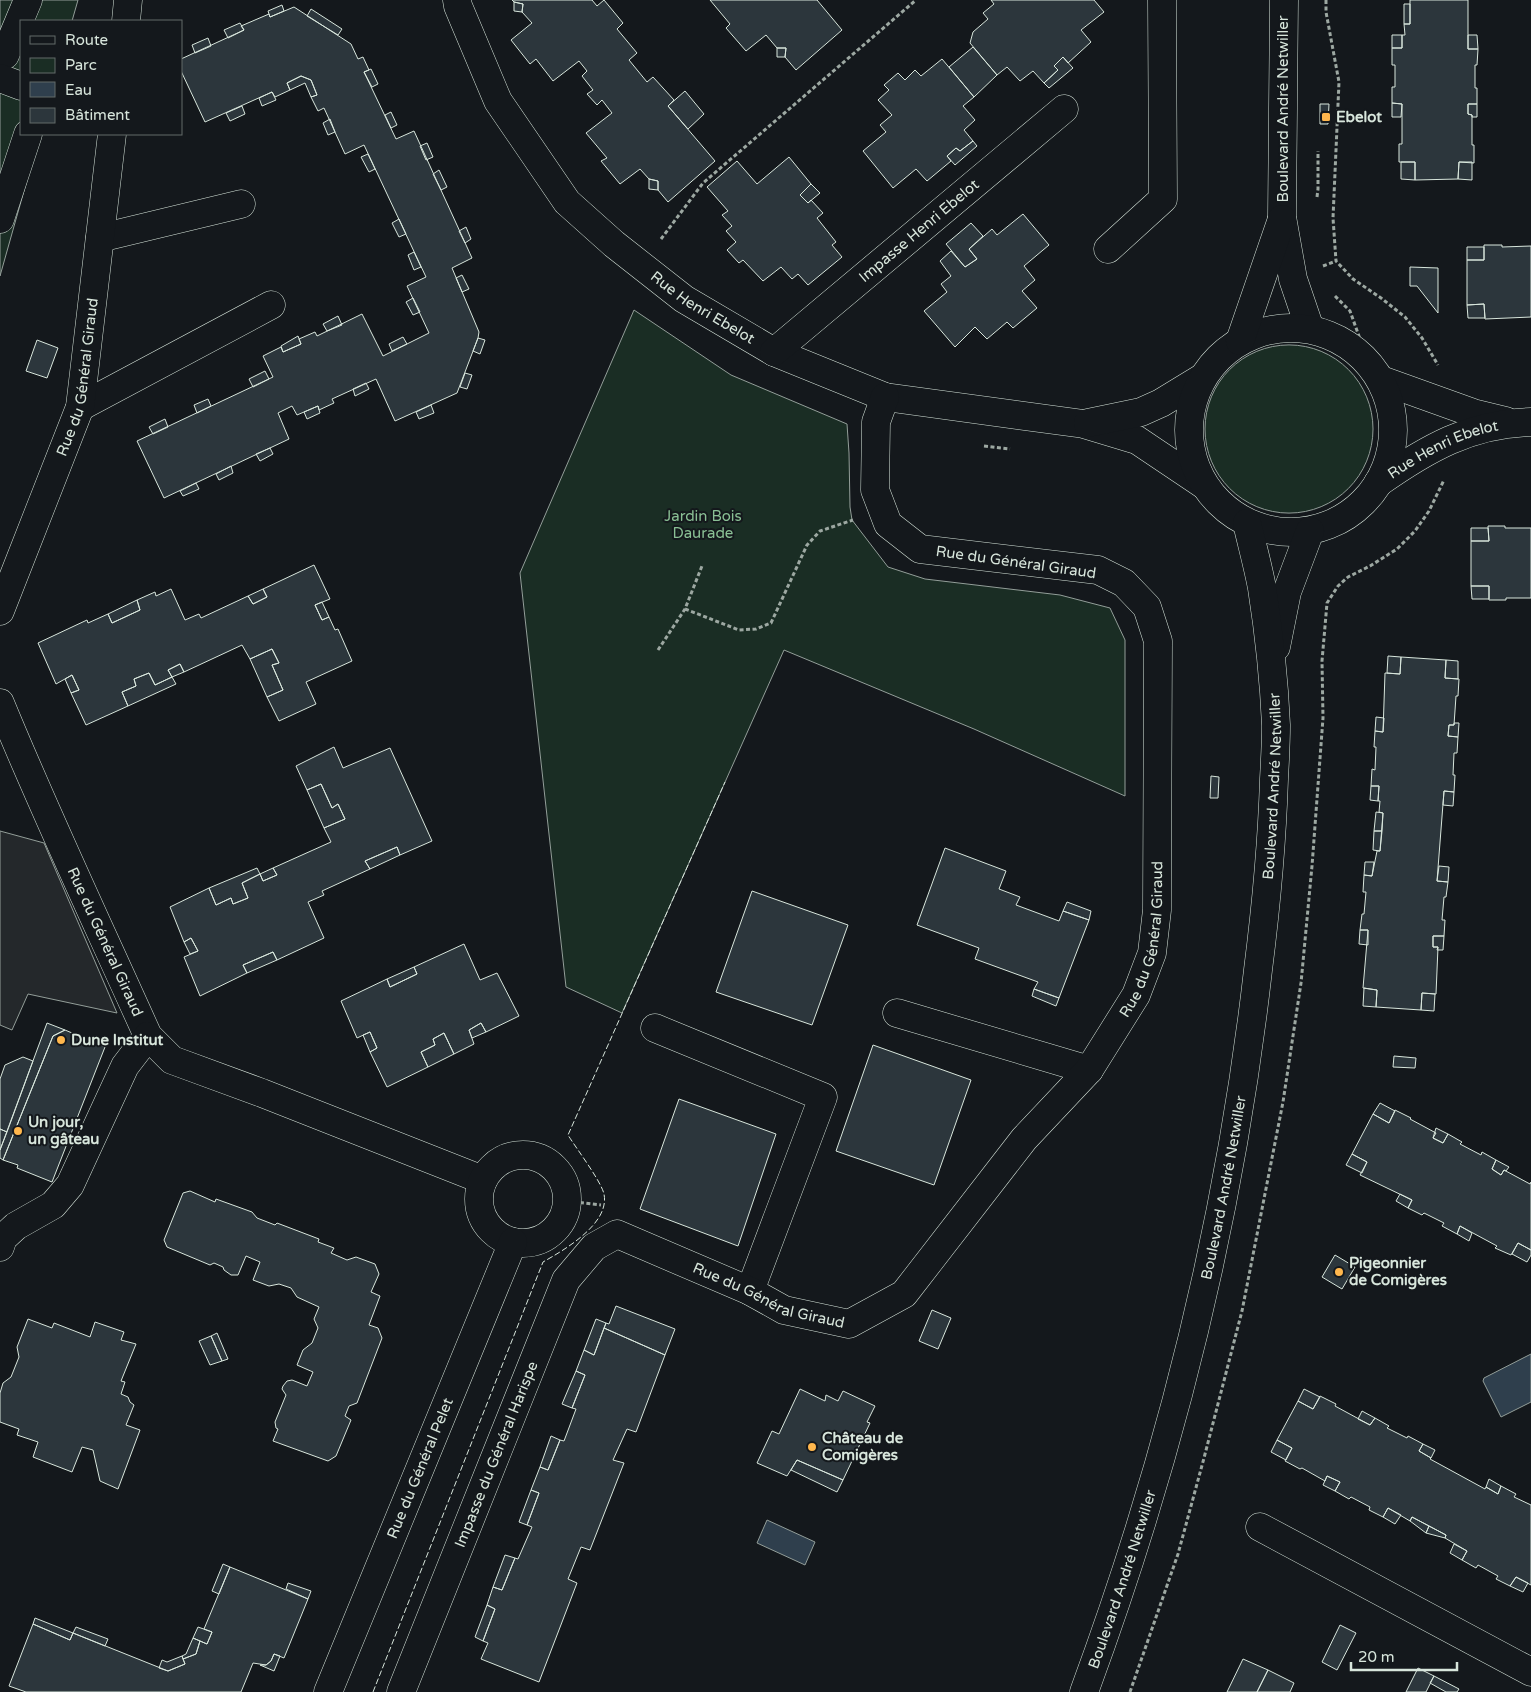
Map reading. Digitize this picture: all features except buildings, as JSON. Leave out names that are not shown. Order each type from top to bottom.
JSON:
[{"type":"street","points":[[20,85],[1,64],[28,0]]},
{"type":"street","points":[[126,20],[128,0]]},
{"type":"street","name":"Rue Henri Ebelot","points":[[457,0],[498,102],[567,202],[614,244],[684,299],[774,352],[885,396],[1084,424],[1137,440],[1204,485]]},
{"type":"street","points":[[1108,249],[1162,199],[1162,0]]},
{"type":"street","name":"Boulevard André Netwiller","points":[[1284,0],[1282,217],[1293,279],[1310,329]]},
{"type":"street","name":"Impasse Henri Ebelot","points":[[774,352],[1064,109]]},
{"type":"street","points":[[0,218],[28,135]]},
{"type":"street","name":"Rue du Général Giraud","points":[[0,611],[80,407],[112,135]]},
{"type":"street","points":[[100,238],[241,204]]},
{"type":"street","name":"Boulevard André Netwiller","points":[[1240,340],[1282,217]]},
{"type":"street","points":[[80,407],[271,305]]},
{"type":"street","points":[[1288,328],[1310,329],[1327,334],[1343,342],[1358,353],[1375,373],[1392,414],[1391,450],[1386,467],[1378,483],[1355,510],[1326,527],[1310,531],[1289,533],[1268,530],[1247,523],[1230,513],[1204,485],[1195,467],[1190,448],[1188,429],[1192,402],[1202,378],[1219,357],[1240,340],[1267,330],[1288,328]]},
{"type":"street","name":"Rue Henri Ebelot","points":[[1375,373],[1446,404],[1473,413],[1521,422]]},
{"type":"street","name":"Rue Henri Ebelot","points":[[1084,424],[1141,412],[1161,403],[1202,378]]},
{"type":"street","name":"Rue du Général Giraud","points":[[617,1234],[750,1290],[784,1310],[849,1324],[904,1294],[1024,1139],[1089,1070],[1136,996],[1152,953],[1157,910],[1158,641],[1146,606],[1124,583],[1098,570],[920,549],[888,524],[875,490],[876,422],[885,396]]},
{"type":"street","name":"Rue Henri Ebelot","points":[[1378,483],[1414,458],[1446,442],[1472,431],[1521,422]]},
{"type":"street","name":"Boulevard André Netwiller","points":[[1084,1692],[1130,1561],[1159,1466],[1202,1296],[1222,1205],[1241,1100],[1254,1008],[1265,915],[1272,828],[1276,726],[1272,667],[1262,587],[1247,523]]},
{"type":"street","name":"Boulevard André Netwiller","points":[[1272,667],[1288,592],[1310,531]]},
{"type":"street","name":"Rue du Général Giraud","points":[[0,703],[33,784],[148,1036],[172,1060],[262,1093],[483,1180]]},
{"type":"street","points":[[897,1013],[1089,1070]]},
{"type":"street","points":[[655,1028],[823,1097],[750,1290]]},
{"type":"street","points":[[0,1247],[3,1238],[16,1226],[53,1205],[70,1185],[125,1066],[148,1036]]},
{"type":"street","points":[[524,1155],[538,1158],[550,1164],[560,1174],[566,1187],[567,1201],[565,1214],[559,1225],[550,1234],[538,1241],[526,1243],[513,1242],[500,1237],[491,1229],[484,1218],[480,1206],[480,1193],[483,1180],[490,1170],[512,1157],[524,1155]]},
{"type":"street","name":"Impasse du Général Harispe","points":[[400,1692],[566,1280],[594,1247],[617,1234]]},
{"type":"street","name":"Rue du Général Pelet","points":[[328,1692],[513,1242]]},
{"type":"street","points":[[1260,1527],[1531,1672]]},
{"type":"path","points":[[642,266],[703,182],[916,0]]},
{"type":"path","points":[[1326,0],[1326,12],[1339,82],[1333,218],[1336,260],[1353,279],[1405,317],[1422,338],[1437,363],[1445,385],[1446,404]]},
{"type":"path","points":[[1316,199],[1318,189],[1318,143]]},
{"type":"path","points":[[1333,295],[1350,311],[1375,373]]},
{"type":"path","points":[[1327,603],[1338,586],[1348,577],[1397,549],[1415,531],[1429,511],[1444,481],[1446,442]]},
{"type":"path","points":[[685,609],[739,630],[756,629],[771,623],[807,545],[820,531],[882,510]]},
{"type":"path","points":[[658,650],[685,609],[702,566]]},
{"type":"path","points":[[567,1201],[604,1205]]},
{"type":"green space","points":[[0,0],[78,0],[72,20],[20,20],[20,135],[40,135],[0,276]]},
{"type":"green space","name":"Jardin Bois Daurade","points":[[634,310],[731,375],[847,424],[852,520],[888,567],[925,579],[1060,595],[1110,608],[1125,640],[1125,796],[974,729],[784,650],[622,1013],[566,987],[520,573]]},
{"type":"green space","points":[[1289,345],[1313,349],[1328,355],[1336,359],[1354,376],[1359,382],[1369,405],[1373,429],[1369,453],[1363,468],[1359,476],[1342,494],[1336,499],[1313,509],[1289,513],[1265,509],[1250,503],[1242,499],[1224,482],[1219,476],[1209,453],[1205,429],[1209,405],[1215,390],[1219,382],[1236,364],[1242,359],[1265,349]]},
{"type":"shaded area","points":[[0,831],[44,843],[117,1013],[28,994],[12,1030],[0,1025]]},
{"type":"water","points":[[1531,1354],[1531,1402],[1501,1417],[1483,1381],[1484,1378]]},
{"type":"water","points":[[767,1520],[815,1542],[805,1565],[757,1543]]},
{"type":"fence","points":[[373,1692],[543,1262],[584,1235],[600,1216],[604,1205],[602,1188],[568,1135],[725,782]]},
{"type":"place","name":"Ebelot","points":[[1326,117]]},
{"type":"place","name":"Dune Institut","points":[[61,1040]]},
{"type":"place","name":"Un jour, un gâteau","points":[[18,1131]]},
{"type":"place","name":"Pigeonnier de Comigères","points":[[1339,1272]]},
{"type":"place","name":"Château de Comigères","points":[[812,1447]]}]
